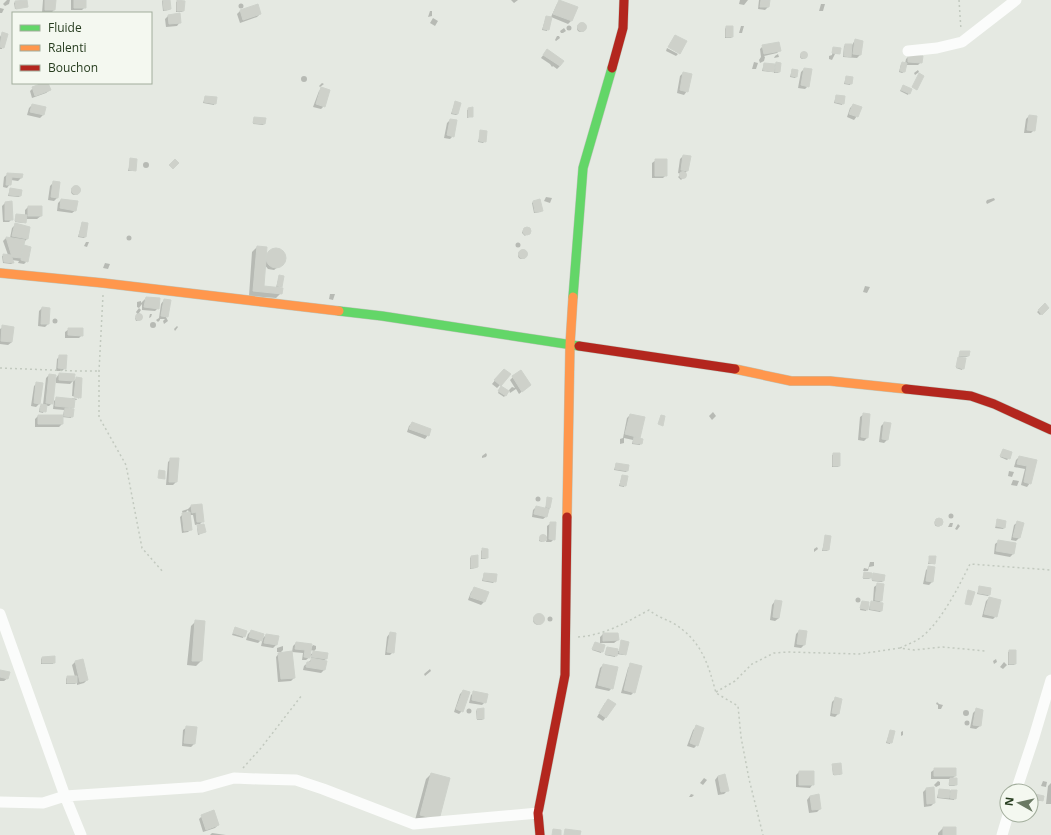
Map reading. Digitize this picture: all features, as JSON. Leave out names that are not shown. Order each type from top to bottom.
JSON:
[{"type":"street","points":[[540,835],[538,813],[565,675],[570,345],[583,168],[624,28],[624,0]]},
{"type":"street","points":[[908,51],[937,48],[962,42],[1016,0]]},
{"type":"street","points":[[0,273],[103,283],[382,316],[739,370],[790,381],[830,381],[970,396],[994,404],[1051,430]]},
{"type":"street","points":[[0,614],[80,835]]},
{"type":"street","points":[[1019,783],[1051,680]]},
{"type":"street","points":[[0,802],[43,803],[65,796],[202,787],[234,778],[296,780],[414,824],[538,813]]},
{"type":"street","points":[[1002,835],[1006,823]]},
{"type":"path","points":[[959,0],[962,42]]},
{"type":"path","points":[[103,283],[99,371],[99,416],[126,465],[142,548],[163,572]]},
{"type":"path","points":[[0,368],[99,371]]},
{"type":"path","points":[[716,693],[735,681],[752,664],[774,652],[859,654],[900,648],[918,640],[937,621],[960,585],[970,564],[1051,570]]},
{"type":"path","points":[[566,638],[593,636],[615,628],[649,610],[674,624],[696,642],[709,666],[716,693],[738,706],[741,737],[763,835]]},
{"type":"path","points":[[900,648],[914,650],[943,647],[984,651]]},
{"type":"path","points":[[234,778],[261,748],[302,695]]},
{"type":"building","points":[[27,0],[28,7],[16,9],[15,1]]},
{"type":"building","points":[[45,0],[56,0],[55,10],[45,10]]},
{"type":"building","points":[[74,0],[86,0],[86,8],[74,8]]},
{"type":"building","points":[[163,0],[170,0],[171,9],[164,10]]},
{"type":"building","points":[[177,0],[185,1],[184,11],[177,11]]},
{"type":"building","points":[[559,0],[578,7],[572,21],[553,14]]},
{"type":"building","points":[[761,0],[770,0],[769,7],[760,7]]},
{"type":"building","points":[[258,4],[261,14],[243,20],[240,10]]},
{"type":"building","points":[[180,13],[181,23],[169,24],[168,15]]},
{"type":"building","points":[[546,16],[552,17],[549,30],[543,29]]},
{"type":"building","points":[[580,23],[584,23],[586,27],[584,31],[580,31],[578,29],[578,25]]},
{"type":"building","points":[[726,26],[733,26],[733,37],[726,37]]},
{"type":"building","points":[[2,32],[8,34],[4,48],[0,47]]},
{"type":"building","points":[[675,35],[687,41],[680,54],[668,47]]},
{"type":"building","points":[[855,39],[863,41],[861,55],[853,54]]},
{"type":"building","points":[[779,42],[781,51],[764,54],[762,45]]},
{"type":"building","points":[[845,44],[852,44],[851,57],[844,56]]},
{"type":"building","points":[[833,47],[841,48],[840,54],[832,53]]},
{"type":"building","points":[[547,49],[564,61],[560,66],[543,55]]},
{"type":"building","points":[[804,51],[807,52],[807,58],[804,59],[801,58],[800,55],[801,52]]},
{"type":"building","points":[[908,55],[923,56],[922,63],[908,62]]},
{"type":"building","points":[[776,62],[781,63],[780,72],[775,72]]},
{"type":"building","points":[[902,62],[907,63],[905,72],[900,71]]},
{"type":"building","points":[[764,63],[775,64],[774,72],[763,70]]},
{"type":"building","points":[[804,68],[812,69],[809,87],[801,85]]},
{"type":"building","points":[[792,69],[798,70],[797,77],[791,76]]},
{"type":"building","points":[[683,72],[692,74],[688,92],[680,90]]},
{"type":"building","points":[[919,73],[924,76],[917,90],[912,87]]},
{"type":"building","points":[[846,76],[853,77],[852,84],[845,83]]},
{"type":"building","points":[[40,84],[48,84],[51,90],[35,96],[32,87]]},
{"type":"building","points":[[903,85],[912,89],[910,94],[901,90]]},
{"type":"building","points":[[321,87],[330,90],[325,107],[316,104]]},
{"type":"building","points":[[836,95],[845,96],[844,104],[835,102]]},
{"type":"building","points":[[205,96],[217,97],[216,104],[204,102]]},
{"type":"building","points":[[455,101],[461,103],[458,114],[452,113]]},
{"type":"building","points":[[32,104],[46,107],[44,115],[30,112]]},
{"type":"building","points":[[853,104],[862,107],[858,117],[849,114]]},
{"type":"building","points":[[473,107],[473,117],[468,117],[468,108]]},
{"type":"building","points":[[1029,115],[1037,116],[1035,131],[1027,130]]},
{"type":"building","points":[[254,117],[266,118],[265,124],[253,123]]},
{"type":"building","points":[[450,119],[457,120],[454,137],[447,135]]},
{"type":"building","points":[[480,130],[487,131],[486,142],[479,141]]},
{"type":"building","points":[[683,155],[691,156],[688,171],[681,170]]},
{"type":"building","points":[[130,158],[137,159],[136,171],[129,170]]},
{"type":"building","points":[[175,159],[179,163],[173,169],[169,165]]},
{"type":"building","points":[[655,159],[667,159],[667,176],[655,176]]},
{"type":"building","points":[[683,171],[686,172],[686,178],[683,179],[680,178],[679,175],[680,172]]},
{"type":"building","points":[[7,173],[23,174],[22,178],[12,177],[11,185],[6,185]]},
{"type":"building","points":[[53,181],[60,182],[58,198],[51,197]]},
{"type":"building","points":[[76,185],[81,190],[76,195],[71,190]]},
{"type":"building","points":[[10,188],[22,190],[21,196],[9,195]]},
{"type":"building","points":[[61,199],[78,201],[76,211],[60,208]]},
{"type":"building","points":[[540,199],[543,211],[535,212],[533,201]]},
{"type":"building","points":[[12,201],[13,220],[5,220],[5,202]]},
{"type":"building","points":[[28,206],[42,206],[42,216],[28,216]]},
{"type":"building","points":[[16,214],[27,215],[26,223],[15,221]]},
{"type":"building","points":[[82,222],[88,223],[86,237],[79,236]]},
{"type":"building","points":[[15,223],[30,227],[28,239],[12,236]]},
{"type":"building","points":[[525,227],[529,227],[531,231],[529,235],[525,235],[523,233],[523,229]]},
{"type":"building","points":[[6,237],[25,240],[21,258],[12,257]]},
{"type":"building","points":[[24,245],[31,247],[28,262],[21,260]]},
{"type":"building","points":[[257,246],[267,247],[264,286],[283,288],[282,294],[253,291]]},
{"type":"building","points":[[276,248],[283,251],[286,258],[283,265],[276,268],[269,265],[266,258],[269,251]]},
{"type":"building","points":[[521,250],[525,250],[527,254],[525,258],[521,258],[519,256],[519,252]]},
{"type":"building","points":[[3,254],[11,255],[14,263],[4,262]]},
{"type":"building","points":[[279,275],[284,276],[282,287],[277,286]]},
{"type":"building","points":[[146,297],[160,298],[159,309],[144,307]]},
{"type":"building","points":[[164,299],[171,300],[168,317],[161,316]]},
{"type":"building","points":[[1045,303],[1049,308],[1042,315],[1038,310]]},
{"type":"building","points":[[42,307],[50,308],[49,324],[41,324]]},
{"type":"building","points":[[139,313],[142,314],[142,320],[139,321],[136,320],[135,317],[136,314]]},
{"type":"building","points":[[2,325],[14,327],[12,342],[1,341]]},
{"type":"building","points":[[68,328],[83,328],[83,336],[68,335]]},
{"type":"building","points":[[960,351],[970,351],[969,356],[959,356]]},
{"type":"building","points":[[59,355],[67,355],[66,369],[58,368]]},
{"type":"building","points":[[958,357],[966,358],[964,369],[956,367]]},
{"type":"building","points":[[504,369],[511,374],[501,386],[494,380]]},
{"type":"building","points":[[521,370],[531,385],[522,392],[512,376]]},
{"type":"building","points":[[59,373],[75,374],[74,381],[59,380]]},
{"type":"building","points":[[49,374],[56,375],[53,404],[46,403]]},
{"type":"building","points":[[76,377],[82,378],[81,398],[74,397]]},
{"type":"building","points":[[36,382],[43,383],[40,404],[34,403]]},
{"type":"building","points":[[501,386],[509,391],[506,396],[498,391]]},
{"type":"building","points":[[56,397],[75,399],[74,408],[55,406]]},
{"type":"building","points":[[41,404],[47,405],[46,412],[40,411]]},
{"type":"building","points":[[65,408],[74,409],[73,417],[64,416]]},
{"type":"building","points":[[863,413],[870,414],[868,438],[861,437]]},
{"type":"building","points":[[630,414],[645,417],[640,438],[625,434]]},
{"type":"building","points":[[38,415],[63,415],[63,424],[38,424]]},
{"type":"building","points":[[661,415],[665,416],[663,426],[658,424]]},
{"type":"building","points":[[412,422],[431,429],[429,436],[409,429]]},
{"type":"building","points":[[884,422],[891,423],[888,440],[882,439]]},
{"type":"building","points":[[634,437],[643,439],[642,444],[633,443]]},
{"type":"building","points":[[1003,449],[1012,452],[1010,459],[1000,456]]},
{"type":"building","points":[[833,453],[840,453],[840,466],[833,466]]},
{"type":"building","points":[[1019,456],[1037,460],[1031,484],[1024,482],[1027,466],[1017,464]]},
{"type":"building","points":[[170,458],[179,458],[177,482],[169,482]]},
{"type":"building","points":[[616,463],[629,465],[628,471],[615,469]]},
{"type":"building","points":[[159,470],[165,471],[165,479],[158,478]]},
{"type":"building","points":[[622,475],[628,476],[626,486],[620,485]]},
{"type":"building","points":[[547,497],[552,498],[550,508],[546,507]]},
{"type":"building","points":[[202,504],[204,522],[197,522],[196,512],[192,513],[191,505]]},
{"type":"building","points":[[536,506],[549,509],[547,517],[534,514]]},
{"type":"building","points":[[190,512],[192,530],[184,531],[182,513]]},
{"type":"building","points":[[937,518],[941,518],[943,522],[941,526],[937,526],[935,524],[935,520]]},
{"type":"building","points":[[997,519],[1006,521],[1005,528],[996,526]]},
{"type":"building","points":[[1017,521],[1024,523],[1020,538],[1013,537]]},
{"type":"building","points":[[550,522],[556,522],[555,540],[549,539]]},
{"type":"building","points":[[204,524],[206,532],[199,534],[197,525]]},
{"type":"building","points":[[543,534],[546,535],[546,541],[543,542],[540,541],[539,538],[540,535]]},
{"type":"building","points":[[825,535],[831,536],[829,550],[823,550]]},
{"type":"building","points":[[998,540],[1016,543],[1014,554],[996,551]]},
{"type":"building","points":[[482,548],[488,549],[488,558],[482,558]]},
{"type":"building","points":[[478,555],[478,567],[471,568],[471,556]]},
{"type":"building","points":[[929,556],[936,556],[935,564],[929,563]]},
{"type":"building","points":[[928,566],[935,567],[933,582],[926,581]]},
{"type":"building","points":[[864,572],[872,573],[872,578],[863,578]]},
{"type":"building","points":[[484,573],[497,574],[496,582],[483,580]]},
{"type":"building","points":[[873,573],[885,575],[884,581],[872,580]]},
{"type":"building","points":[[877,583],[884,584],[882,601],[875,600]]},
{"type":"building","points":[[979,586],[991,588],[990,595],[978,593]]},
{"type":"building","points":[[474,587],[489,592],[485,602],[470,597]]},
{"type":"building","points":[[968,590],[975,592],[971,605],[965,604]]},
{"type":"building","points":[[989,597],[1001,600],[997,617],[984,614]]},
{"type":"building","points":[[775,600],[782,601],[779,618],[773,617]]},
{"type":"building","points":[[862,601],[869,602],[868,610],[860,608]]},
{"type":"building","points":[[871,601],[883,603],[882,611],[870,609]]},
{"type":"building","points":[[537,614],[541,614],[543,615],[543,623],[537,624],[534,621],[534,617]]},
{"type":"building","points":[[195,620],[205,621],[202,661],[192,661]]},
{"type":"building","points":[[235,627],[247,631],[245,637],[233,633]]},
{"type":"building","points":[[251,630],[264,634],[262,641],[249,637]]},
{"type":"building","points":[[799,630],[807,631],[805,645],[797,644]]},
{"type":"building","points":[[390,632],[396,633],[394,653],[387,652]]},
{"type":"building","points":[[603,633],[618,633],[619,640],[603,641]]},
{"type":"building","points":[[266,634],[279,636],[277,645],[264,643]]},
{"type":"building","points":[[621,640],[629,642],[626,655],[619,653]]},
{"type":"building","points":[[296,642],[312,644],[310,658],[304,657],[305,650],[295,649]]},
{"type":"building","points":[[595,642],[605,645],[603,652],[592,649]]},
{"type":"building","points":[[607,647],[618,649],[617,656],[605,654]]},
{"type":"building","points":[[1009,650],[1016,650],[1016,664],[1009,664]]},
{"type":"building","points":[[292,651],[295,678],[281,679],[278,653]]},
{"type":"building","points":[[313,651],[328,653],[327,659],[312,657]]},
{"type":"building","points":[[55,656],[55,663],[42,663],[42,657]]},
{"type":"building","points":[[311,658],[327,661],[325,670],[306,667],[307,662],[311,662]]},
{"type":"building","points":[[83,659],[88,680],[80,682],[75,661]]},
{"type":"building","points":[[630,663],[642,666],[635,693],[624,690]]},
{"type":"building","points":[[603,664],[618,667],[613,689],[598,685]]},
{"type":"building","points":[[0,670],[10,672],[8,679],[0,677]]},
{"type":"building","points":[[67,676],[77,676],[77,683],[67,683]]},
{"type":"building","points":[[463,690],[470,692],[463,712],[456,709]]},
{"type":"building","points":[[473,691],[488,694],[486,703],[472,700]]},
{"type":"building","points":[[835,697],[842,699],[839,714],[832,713]]},
{"type":"building","points":[[608,699],[616,704],[606,718],[599,713]]},
{"type":"building","points":[[484,708],[484,719],[477,719],[477,709]]},
{"type":"building","points":[[976,708],[983,710],[981,726],[973,725]]},
{"type":"building","points":[[696,725],[704,728],[698,746],[690,743]]},
{"type":"building","points":[[186,726],[197,727],[195,744],[184,743]]},
{"type":"building","points":[[890,730],[895,731],[892,743],[887,742]]},
{"type":"building","points":[[841,763],[842,774],[834,775],[832,764]]},
{"type":"building","points":[[934,768],[956,768],[956,776],[934,776]]},
{"type":"building","points":[[799,771],[814,771],[814,785],[799,785]]},
{"type":"building","points":[[431,773],[450,778],[439,820],[420,815]]},
{"type":"building","points":[[725,774],[729,791],[721,792],[718,776]]},
{"type":"building","points":[[950,778],[957,778],[957,785],[949,785]]},
{"type":"building","points":[[934,787],[935,803],[927,804],[926,788]]},
{"type":"building","points":[[939,789],[950,790],[949,798],[938,797]]},
{"type":"building","points":[[951,790],[957,790],[956,799],[950,798]]},
{"type":"building","points":[[819,794],[821,809],[812,810],[810,796]]},
{"type":"building","points":[[1039,795],[1044,796],[1043,801],[1039,800]]},
{"type":"building","points":[[214,810],[219,825],[206,830],[201,815]]},
{"type":"building","points":[[943,827],[956,827],[956,835],[943,835]]},
{"type":"building","points":[[553,829],[561,830],[561,835],[552,835]]},
{"type":"building","points":[[565,829],[581,831],[580,835],[564,835]]},
{"type":"traffic: fast","points":[[573,297],[583,168],[612,68]]},
{"type":"traffic: fast","points":[[339,311],[382,316],[579,346]]},
{"type":"traffic: slow","points":[[0,273],[103,283],[339,311]]},
{"type":"traffic: slow","points":[[567,517],[570,345],[573,297]]},
{"type":"traffic: slow","points":[[735,369],[791,381],[830,381],[906,389]]},
{"type":"traffic: jam","points":[[612,68],[623,28],[624,0]]},
{"type":"traffic: jam","points":[[579,346],[735,369]]},
{"type":"traffic: jam","points":[[906,389],[971,396],[994,404],[1051,430]]},
{"type":"traffic: jam","points":[[540,835],[538,813],[565,675],[567,517]]}]
